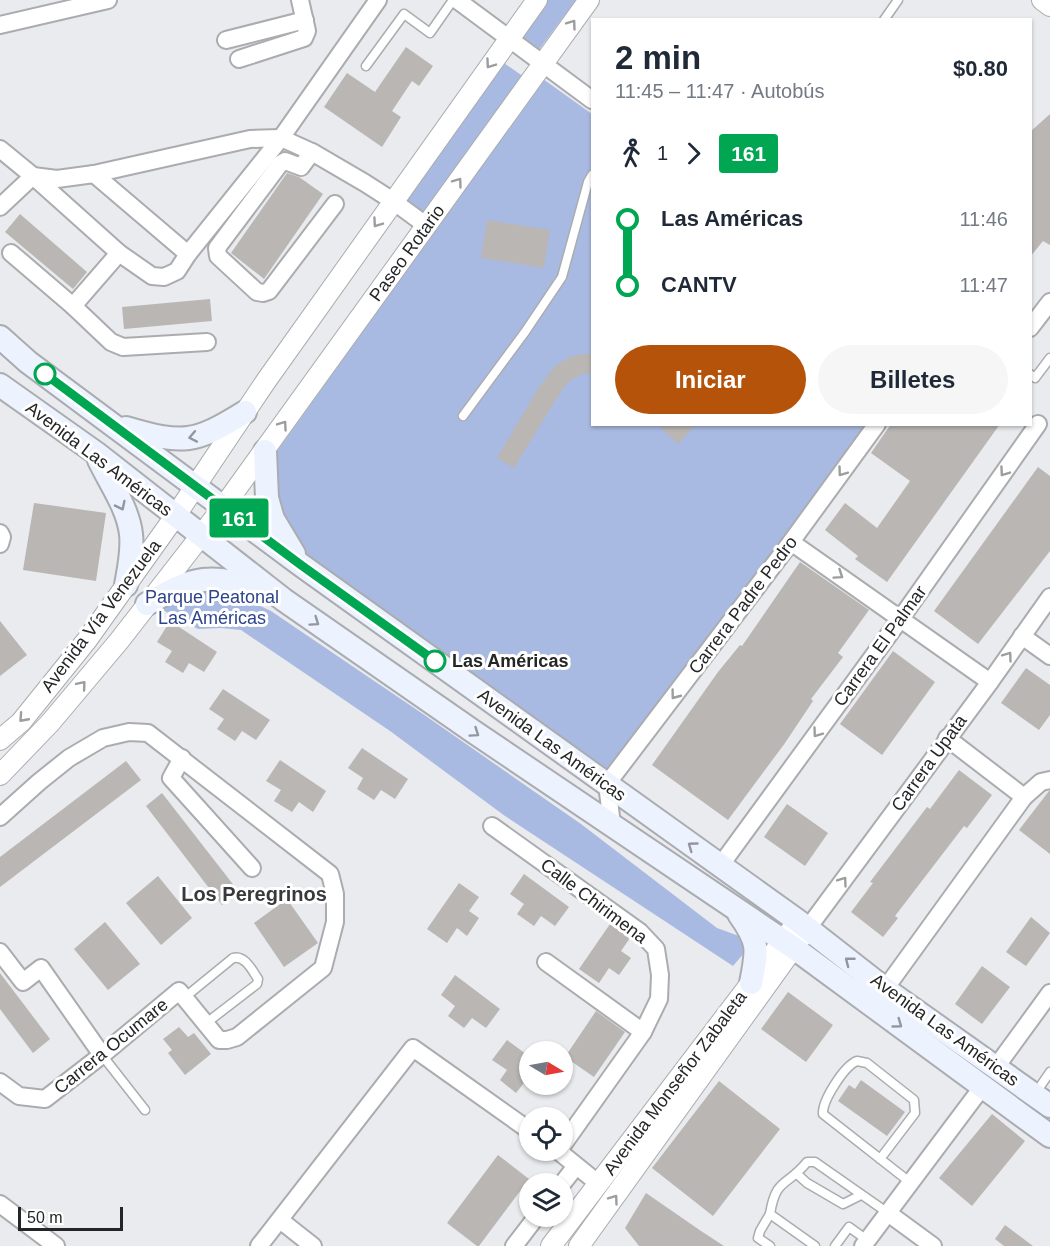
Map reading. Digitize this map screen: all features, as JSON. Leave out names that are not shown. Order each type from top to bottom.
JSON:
[{"type":"main road","name":"Avenida Las Américas","points":[[0,337],[28,362],[301,565],[803,924],[885,989],[1042,1100]]},
{"type":"main road","name":"Avenida Las Américas","points":[[0,385],[96,453],[284,600],[474,732],[789,944],[1050,1136]]},
{"type":"main road","points":[[113,424],[173,440],[198,437],[219,428],[245,412]]},
{"type":"main road","points":[[265,451],[267,498],[273,519],[301,565]]},
{"type":"main road","points":[[96,453],[131,532],[132,549],[126,585]]},
{"type":"main road","points":[[147,604],[183,585],[200,579],[218,578],[239,583],[284,600]]},
{"type":"main road","points":[[735,908],[752,932],[756,942],[751,982]]},
{"type":"street","points":[[0,25],[108,0]]},
{"type":"street","points":[[239,58],[301,40],[307,34],[300,0]]},
{"type":"street","points":[[0,149],[118,253],[152,276],[164,277],[177,271],[188,254],[281,138],[378,0]]},
{"type":"street","points":[[455,0],[509,37],[591,99]]},
{"type":"street","points":[[195,485],[393,201],[537,0]]},
{"type":"street","name":"Paseo Rotario","points":[[224,506],[589,0]]},
{"type":"street","points":[[1042,0],[1050,6]]},
{"type":"street","points":[[226,40],[305,20]]},
{"type":"street","points":[[33,176],[57,179],[94,174],[250,139],[281,138],[312,152],[393,201],[427,226]]},
{"type":"street","points":[[312,152],[301,167],[285,161],[280,164],[217,248],[218,256],[257,292],[269,291],[334,204]]},
{"type":"street","points":[[94,174],[188,254]]},
{"type":"street","points":[[0,207],[33,176]]},
{"type":"street","points":[[11,253],[111,342],[123,347],[207,342]]},
{"type":"street","points":[[73,306],[118,253]]},
{"type":"street","points":[[1032,325],[1050,302]]},
{"type":"street","name":"Carrera Padre Pedro","points":[[607,784],[791,542],[876,426]]},
{"type":"street","name":"Carrera El Palmar","points":[[720,866],[1040,426]]},
{"type":"street","name":"Avenida Vía Venezuela","points":[[0,740],[21,722],[87,640],[195,485]]},
{"type":"street","name":"Avenida Vía Venezuela","points":[[0,775],[51,723],[119,641],[224,506]]},
{"type":"street","points":[[0,533],[0,544]]},
{"type":"street","points":[[791,542],[990,682]]},
{"type":"street","name":"Carrera Upata","points":[[803,924],[990,682],[1050,597]]},
{"type":"street","points":[[1022,636],[1050,656]]},
{"type":"street","points":[[0,818],[69,758],[103,738],[129,732],[148,734],[182,758],[171,778],[252,868]]},
{"type":"street","points":[[947,738],[1024,797]]},
{"type":"street","name":"Carrera Ocumare","points":[[0,1082],[20,1096],[45,1099],[178,991],[219,1040],[227,1040],[245,1030],[323,968],[335,922],[335,894],[330,874],[182,758]]},
{"type":"street","points":[[885,989],[1024,797],[1041,782],[1050,780]]},
{"type":"street","points":[[607,784],[612,825]]},
{"type":"street","name":"Calle Chirimena","points":[[492,826],[640,932],[656,950],[660,975],[659,999],[644,1032],[573,1131]]},
{"type":"street","name":"Avenida Monseñor Zabaleta","points":[[587,1243],[803,924]]},
{"type":"street","name":"Avenida Monseñor Zabaleta","points":[[551,1246],[751,982],[789,944]]},
{"type":"street","points":[[0,952],[23,982],[41,968],[102,1055]]},
{"type":"street","points":[[546,962],[644,1032]]},
{"type":"street","points":[[996,1067],[1050,993]]},
{"type":"street","points":[[259,1246],[413,1048],[519,1123]]},
{"type":"street","points":[[865,1243],[983,1086]]},
{"type":"street","points":[[571,1161],[599,1184]]},
{"type":"street","points":[[571,1173],[576,1166]]},
{"type":"street","points":[[0,1204],[55,1246]]},
{"type":"street","points":[[888,1213],[933,1246]]},
{"type":"street","points":[[280,1220],[313,1246]]},
{"type":"street","points":[[514,1246],[529,1227]]},
{"type":"lane","points":[[366,66],[404,14],[430,33],[455,0]]},
{"type":"lane","points":[[885,18],[898,0]]},
{"type":"lane","points":[[463,416],[562,277],[591,177]]},
{"type":"lane","points":[[1032,376],[1035,378],[1050,358]]},
{"type":"lane","points":[[184,998],[233,958],[243,959],[258,979],[257,984],[205,1024]]},
{"type":"lane","points":[[102,1055],[145,1110]]},
{"type":"lane","points":[[880,1159],[915,1113],[916,1106],[914,1100],[867,1063],[857,1061],[845,1070],[823,1107],[823,1114],[880,1159],[911,1183]]},
{"type":"lane","points":[[1042,1100],[1050,1072]]},
{"type":"lane","points":[[770,1246],[758,1242],[759,1231],[770,1214],[773,1198],[778,1187],[797,1174],[807,1162],[811,1161],[888,1213]]},
{"type":"lane","points":[[797,1174],[807,1183],[843,1204],[861,1195]]},
{"type":"lane","points":[[770,1214],[815,1246]]},
{"type":"lane","points":[[835,1246],[849,1227],[865,1243]]},
{"type":"green space","points":[[548,0],[576,0],[538,51],[519,39]]},
{"type":"green space","points":[[501,61],[524,77],[425,213],[404,198]]},
{"type":"green space","points":[[543,79],[591,113],[591,426],[865,426],[605,772],[308,557],[281,513],[275,495],[275,454]]},
{"type":"green space","name":"Parque Peatonal Las Américas","points":[[216,585],[271,611],[423,714],[581,824],[717,928],[739,936],[745,952],[733,966],[505,816],[390,731],[241,630],[198,629],[159,608],[178,592]]},
{"type":"building","points":[[406,47],[433,66],[419,86],[412,81],[392,111],[401,117],[382,147],[324,107],[347,73],[375,92]]},
{"type":"building","points":[[1050,114],[1050,245],[1043,241],[1032,255],[1032,130]]},
{"type":"building","points":[[287,173],[299,177],[323,194],[264,279],[231,253]]},
{"type":"building","points":[[20,214],[87,272],[73,289],[5,232]]},
{"type":"building","points":[[487,220],[550,230],[544,268],[481,258]]},
{"type":"building","points":[[210,299],[212,321],[124,329],[122,307]]},
{"type":"building","points":[[591,354],[591,373],[572,379],[563,388],[514,468],[497,458],[536,392],[553,368],[567,358]]},
{"type":"building","points":[[659,426],[694,426],[678,444]]},
{"type":"building","points":[[890,426],[999,426],[887,582],[855,559],[858,556],[825,530],[845,503],[877,528],[910,481],[871,453]]},
{"type":"building","points":[[1038,467],[1050,476],[1050,551],[978,644],[934,611]]},
{"type":"building","points":[[34,503],[106,513],[96,581],[23,570]]},
{"type":"building","points":[[800,562],[869,610],[838,653],[843,657],[811,699],[813,701],[785,743],[728,820],[652,765],[718,672],[740,645],[742,646]]},
{"type":"building","points":[[0,621],[27,655],[0,676]]},
{"type":"building","points":[[170,621],[217,652],[204,672],[189,663],[183,673],[165,662],[172,651],[157,642]]},
{"type":"building","points":[[893,651],[935,682],[882,755],[840,724]]},
{"type":"building","points":[[1026,668],[1050,685],[1050,715],[1039,730],[1001,703]]},
{"type":"building","points":[[223,689],[270,720],[256,740],[242,731],[235,741],[217,729],[224,719],[209,709]]},
{"type":"building","points":[[362,748],[408,779],[395,799],[381,790],[374,800],[357,789],[363,778],[348,768]]},
{"type":"building","points":[[280,760],[326,791],[313,812],[299,802],[292,812],[274,801],[281,790],[266,781]]},
{"type":"building","points":[[126,761],[141,780],[0,887],[0,857]]},
{"type":"building","points":[[959,770],[992,795],[967,828],[964,826],[895,916],[898,918],[883,937],[851,912],[873,883],[870,882],[927,807],[930,809]]},
{"type":"building","points":[[1050,791],[1050,854],[1019,830]]},
{"type":"building","points":[[162,793],[239,892],[222,905],[146,806]]},
{"type":"building","points":[[787,804],[828,833],[805,866],[764,837]]},
{"type":"building","points":[[524,874],[569,907],[555,926],[541,916],[534,926],[517,914],[524,904],[510,894]]},
{"type":"building","points":[[158,876],[192,918],[161,945],[126,903]]},
{"type":"building","points":[[459,883],[479,897],[469,911],[479,918],[467,936],[457,928],[447,943],[427,929]]},
{"type":"building","points":[[287,899],[318,943],[284,967],[254,923]]},
{"type":"building","points":[[1031,917],[1050,933],[1026,966],[1006,952]]},
{"type":"building","points":[[105,922],[140,964],[108,990],[74,949]]},
{"type":"building","points":[[610,924],[630,938],[621,951],[631,958],[619,975],[609,968],[599,983],[579,969]]},
{"type":"building","points":[[982,966],[1010,987],[982,1024],[955,1004]]},
{"type":"building","points":[[0,973],[50,1039],[33,1053],[0,1009]]},
{"type":"building","points":[[455,975],[500,1009],[486,1028],[472,1018],[464,1028],[448,1016],[455,1006],[441,995]]},
{"type":"building","points":[[788,992],[833,1025],[806,1062],[761,1029]]},
{"type":"building","points":[[596,1011],[625,1032],[594,1077],[573,1063],[573,1045]]},
{"type":"building","points":[[179,1027],[188,1037],[194,1033],[211,1054],[185,1075],[168,1053],[172,1050],[163,1039]]},
{"type":"building","points":[[507,1040],[519,1049],[519,1089],[516,1093],[500,1080],[507,1070],[492,1060]]},
{"type":"building","points":[[861,1080],[905,1112],[887,1136],[838,1101],[849,1085],[855,1089]]},
{"type":"building","points":[[719,1081],[780,1129],[713,1216],[652,1168]]},
{"type":"building","points":[[992,1114],[1025,1141],[972,1206],[939,1178]]},
{"type":"building","points":[[498,1155],[521,1173],[519,1173],[519,1192],[479,1246],[447,1223]]},
{"type":"building","points":[[646,1193],[724,1246],[639,1246],[625,1228]]},
{"type":"building","points":[[1005,1225],[1033,1246],[1004,1246],[995,1239]]},
{"type":"bus line","name":"161","points":[[45,374],[301,565],[435,661]]},
{"type":"place","name":"Las Américas","points":[[435,661]]},
{"type":"district","name":"Los Peregrinos","points":[[254,894]]}]
